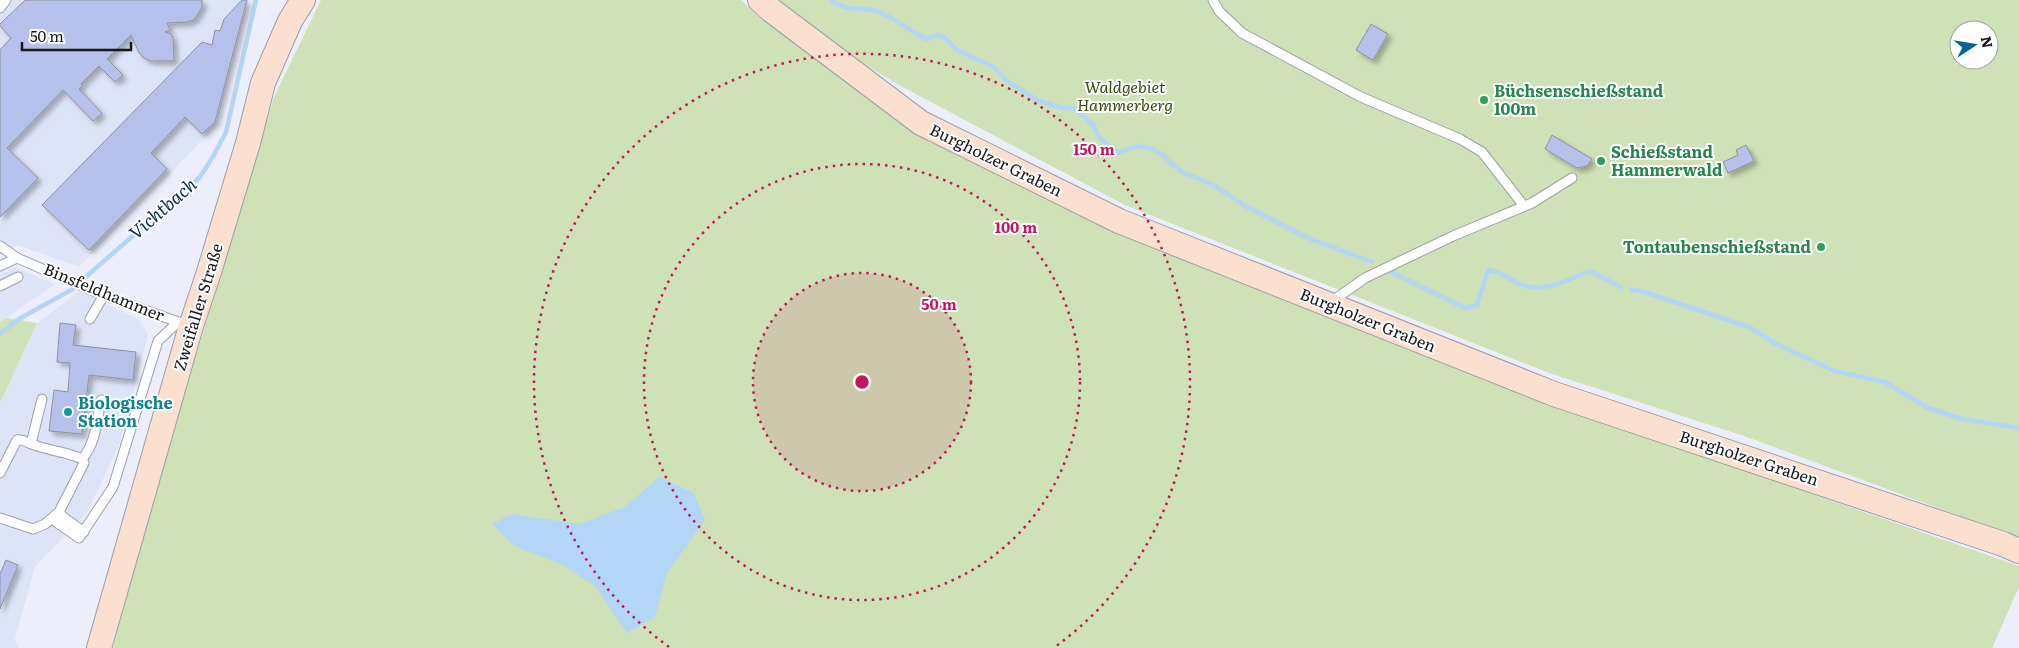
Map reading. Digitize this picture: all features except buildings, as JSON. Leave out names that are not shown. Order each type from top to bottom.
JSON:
[{"type":"main road","name":"Zweifaller Straße","points":[[99,648],[184,324],[209,272],[242,162],[263,82],[290,21],[303,0]]},
{"type":"main road","name":"Burgholzer Graben","points":[[760,0],[921,124],[1120,221],[1554,394],[1811,479],[2019,551]]},
{"type":"lane","points":[[0,8],[6,0]]},
{"type":"lane","points":[[1213,0],[1219,11],[1242,33],[1361,97],[1460,139],[1482,152],[1524,206]]},
{"type":"lane","points":[[1328,304],[1365,278],[1391,264],[1524,206],[1572,178]]},
{"type":"lane","name":"Binsfeldhammer","points":[[0,246],[17,258],[101,294],[184,324]]},
{"type":"lane","points":[[0,266],[17,258]]},
{"type":"lane","points":[[0,286],[18,277]]},
{"type":"lane","points":[[90,319],[101,294]]},
{"type":"lane","points":[[55,516],[79,538],[84,532],[113,487],[158,341],[184,324]]},
{"type":"lane","points":[[31,444],[42,400]]},
{"type":"lane","points":[[82,458],[92,444],[101,400]]},
{"type":"lane","points":[[0,473],[17,440],[22,439],[46,450],[72,454],[82,458]]},
{"type":"lane","points":[[0,518],[33,529],[45,524],[55,516],[84,463],[82,458]]},
{"type":"shaded area","points":[[0,0],[249,0],[217,125],[79,267],[18,245],[0,254]]},
{"type":"shaded area","points":[[15,267],[55,284],[0,322],[0,274]]},
{"type":"shaded area","points":[[80,291],[140,320],[148,335],[120,443],[88,511],[35,567],[15,639],[19,648],[0,648],[0,403],[37,323]]},
{"type":"green space","points":[[321,0],[741,0],[759,17],[911,129],[1522,393],[2019,566],[2019,587],[1992,648],[113,648],[150,508],[274,97]]},
{"type":"green space","name":"Waldgebiet Hammerberg","points":[[780,0],[2019,0],[2019,538],[1744,436],[1549,373],[1125,205],[897,84],[829,43]]},
{"type":"green space","points":[[7,318],[37,323],[0,403],[0,322]]},
{"type":"water","points":[[659,477],[694,493],[705,520],[667,573],[655,617],[627,633],[595,586],[561,564],[514,546],[492,524],[512,514],[579,524],[625,507]]},
{"type":"waterway","name":"Vichtbach","points":[[0,334],[19,319],[71,290],[200,177],[226,132],[256,0]]},
{"type":"waterway","points":[[831,0],[844,7],[879,12],[926,39],[938,35],[944,37],[957,50],[994,67],[1006,80],[1037,100],[1063,108],[1074,108],[1093,125],[1099,137],[1118,153],[1138,146],[1150,148],[1161,154],[1182,172],[1215,186],[1247,207],[1308,238],[1372,262]]},
{"type":"waterway","points":[[1391,272],[1465,308],[1477,305],[1488,270],[1525,286],[1534,287],[1558,284],[1590,271],[1621,287]]},
{"type":"waterway","points":[[1631,290],[1642,291],[1751,328],[1774,343],[1834,371],[1885,382],[1926,407],[1962,419],[2019,428]]},
{"type":"place","name":"Büchsenschießstand 100m","points":[[1484,100]]},
{"type":"place","name":"Schießstand Hammerwald","points":[[1601,161]]},
{"type":"place","name":"Tontaubenschießstand","points":[[1821,247]]},
{"type":"place","name":"Biologische Station","points":[[68,412]]}]
